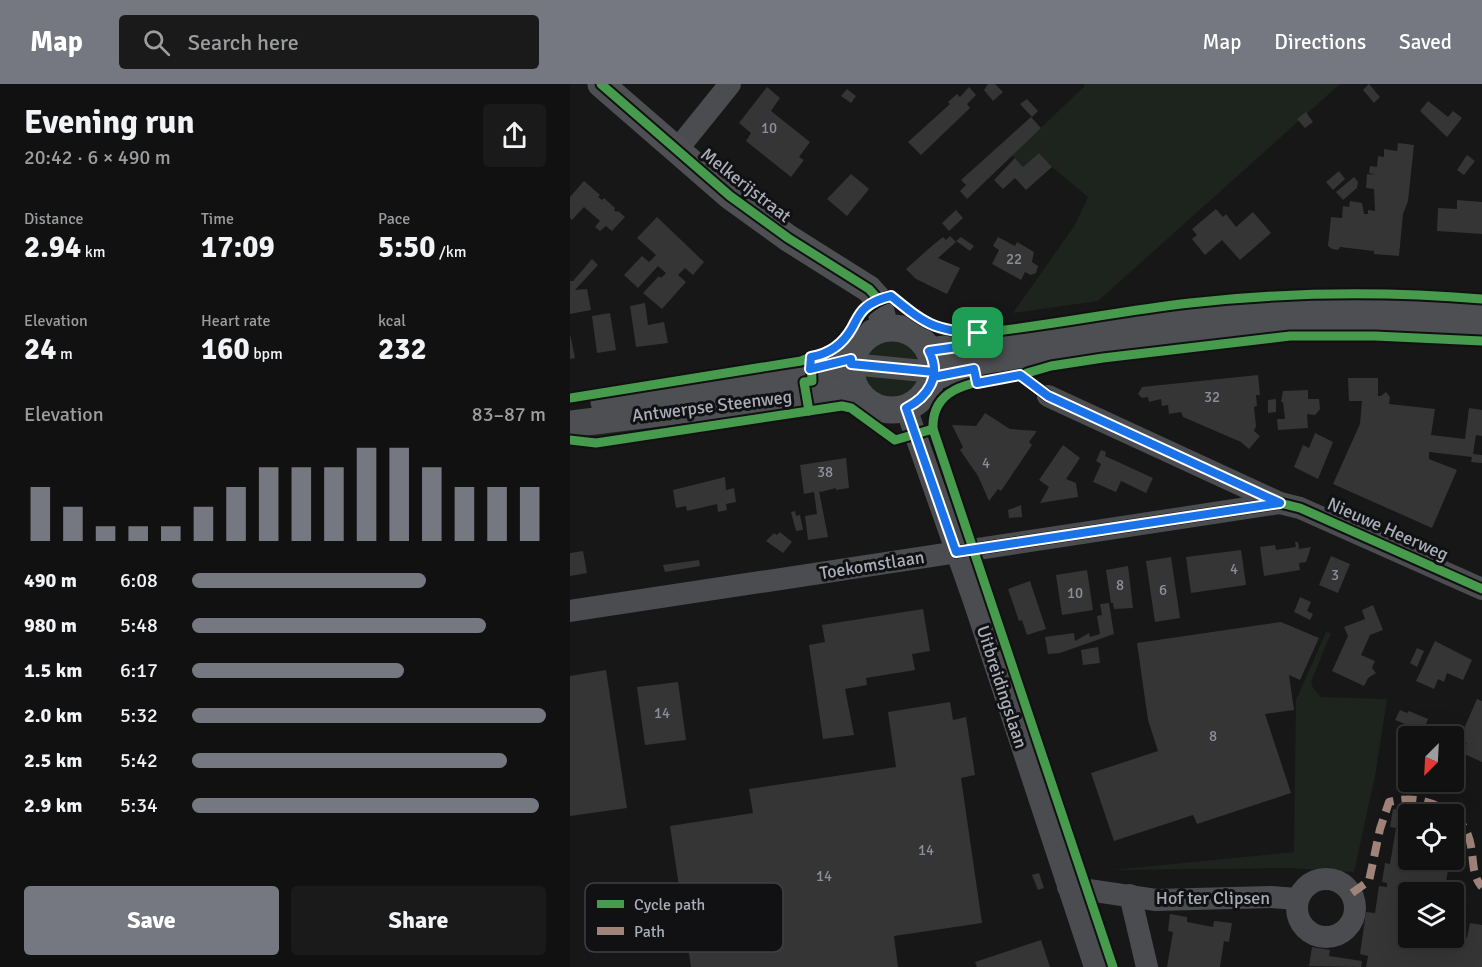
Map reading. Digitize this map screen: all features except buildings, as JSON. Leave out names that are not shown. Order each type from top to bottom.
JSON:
[{"type":"main road","name":"Melkerijstraat","points":[[601,84],[730,196],[788,238],[869,289],[879,299],[885,328]]},
{"type":"main road","points":[[932,367],[1209,310],[1277,304],[1361,301],[1482,308]]},
{"type":"main road","points":[[932,367],[965,370],[1210,335],[1302,327],[1360,327],[1482,333]]},
{"type":"main road","points":[[885,328],[900,328],[919,337],[932,367],[922,398],[906,408],[895,410],[874,406],[852,371],[860,343],[867,336],[885,328]]},
{"type":"main road","name":"Antwerpse Steenweg","points":[[570,407],[833,365],[852,371]]},
{"type":"main road","name":"Antwerpse Steenweg","points":[[570,424],[852,371]]},
{"type":"street","points":[[676,151],[730,84]]},
{"type":"street","points":[[852,371],[932,367]]},
{"type":"street","name":"Nieuwe Heerweg","points":[[1048,396],[1280,503],[1300,508],[1482,589]]},
{"type":"street","name":"Uitbreidingslaan","points":[[906,408],[1095,967]]},
{"type":"street","name":"Toekomstlaan","points":[[570,611],[1280,503]]},
{"type":"street","name":"Hof ter Clipsen","points":[[1068,887],[1156,900],[1271,897],[1297,899]]},
{"type":"street","name":"Hof ter Clipsen","points":[[1130,895],[1147,967]]},
{"type":"shaded area","points":[[1083,84],[1340,84],[1098,301],[1013,313],[1075,225],[1088,197],[1039,153],[1023,167],[1012,155],[1085,86]]},
{"type":"shaded area","points":[[894,338],[912,346],[922,363],[864,357],[878,342]]},
{"type":"shaded area","points":[[863,374],[920,381],[906,395],[889,398],[873,391]]},
{"type":"shaded area","points":[[806,408],[594,440],[583,439],[583,433]]},
{"type":"shaded area","points":[[1326,632],[1331,633],[1311,682],[1321,697],[1387,699],[1376,771],[1354,872],[1288,868],[1112,870],[1294,852],[1296,700]]},
{"type":"marked path","points":[[1352,893],[1369,881],[1380,829],[1389,802],[1414,800],[1431,804]]},
{"type":"marked path","points":[[1464,827],[1471,844],[1474,871],[1482,887]]},
{"type":"cycle path","points":[[601,84],[730,196],[788,238],[869,289],[878,299]]},
{"type":"cycle path","points":[[809,411],[804,382],[812,381],[811,357],[826,353],[836,346],[866,309],[891,296],[930,324],[950,330],[978,333],[1227,299],[1372,294],[1482,299]]},
{"type":"cycle path","points":[[1027,373],[1051,366],[1103,358],[1290,336],[1375,336],[1482,341]]},
{"type":"cycle path","points":[[570,398],[801,361],[811,357]]},
{"type":"cycle path","points":[[570,440],[596,443],[842,406],[851,408],[895,440],[933,429],[935,413],[941,401],[962,387],[1020,375],[1048,396]]},
{"type":"cycle path","points":[[933,429],[1113,967]]},
{"type":"cycle path","points":[[956,552],[1280,503],[1300,508],[1482,589]]},
{"type":"route","points":[[978,333],[947,331],[934,327],[891,296],[879,299],[863,309],[851,330],[838,345],[829,352],[811,357],[810,369],[851,359],[851,364],[934,372],[933,377],[974,369],[977,383],[1020,375],[1048,396],[1280,503],[956,552],[906,408],[922,398],[931,384],[934,372],[934,367],[929,351],[979,344],[978,333]]}]
